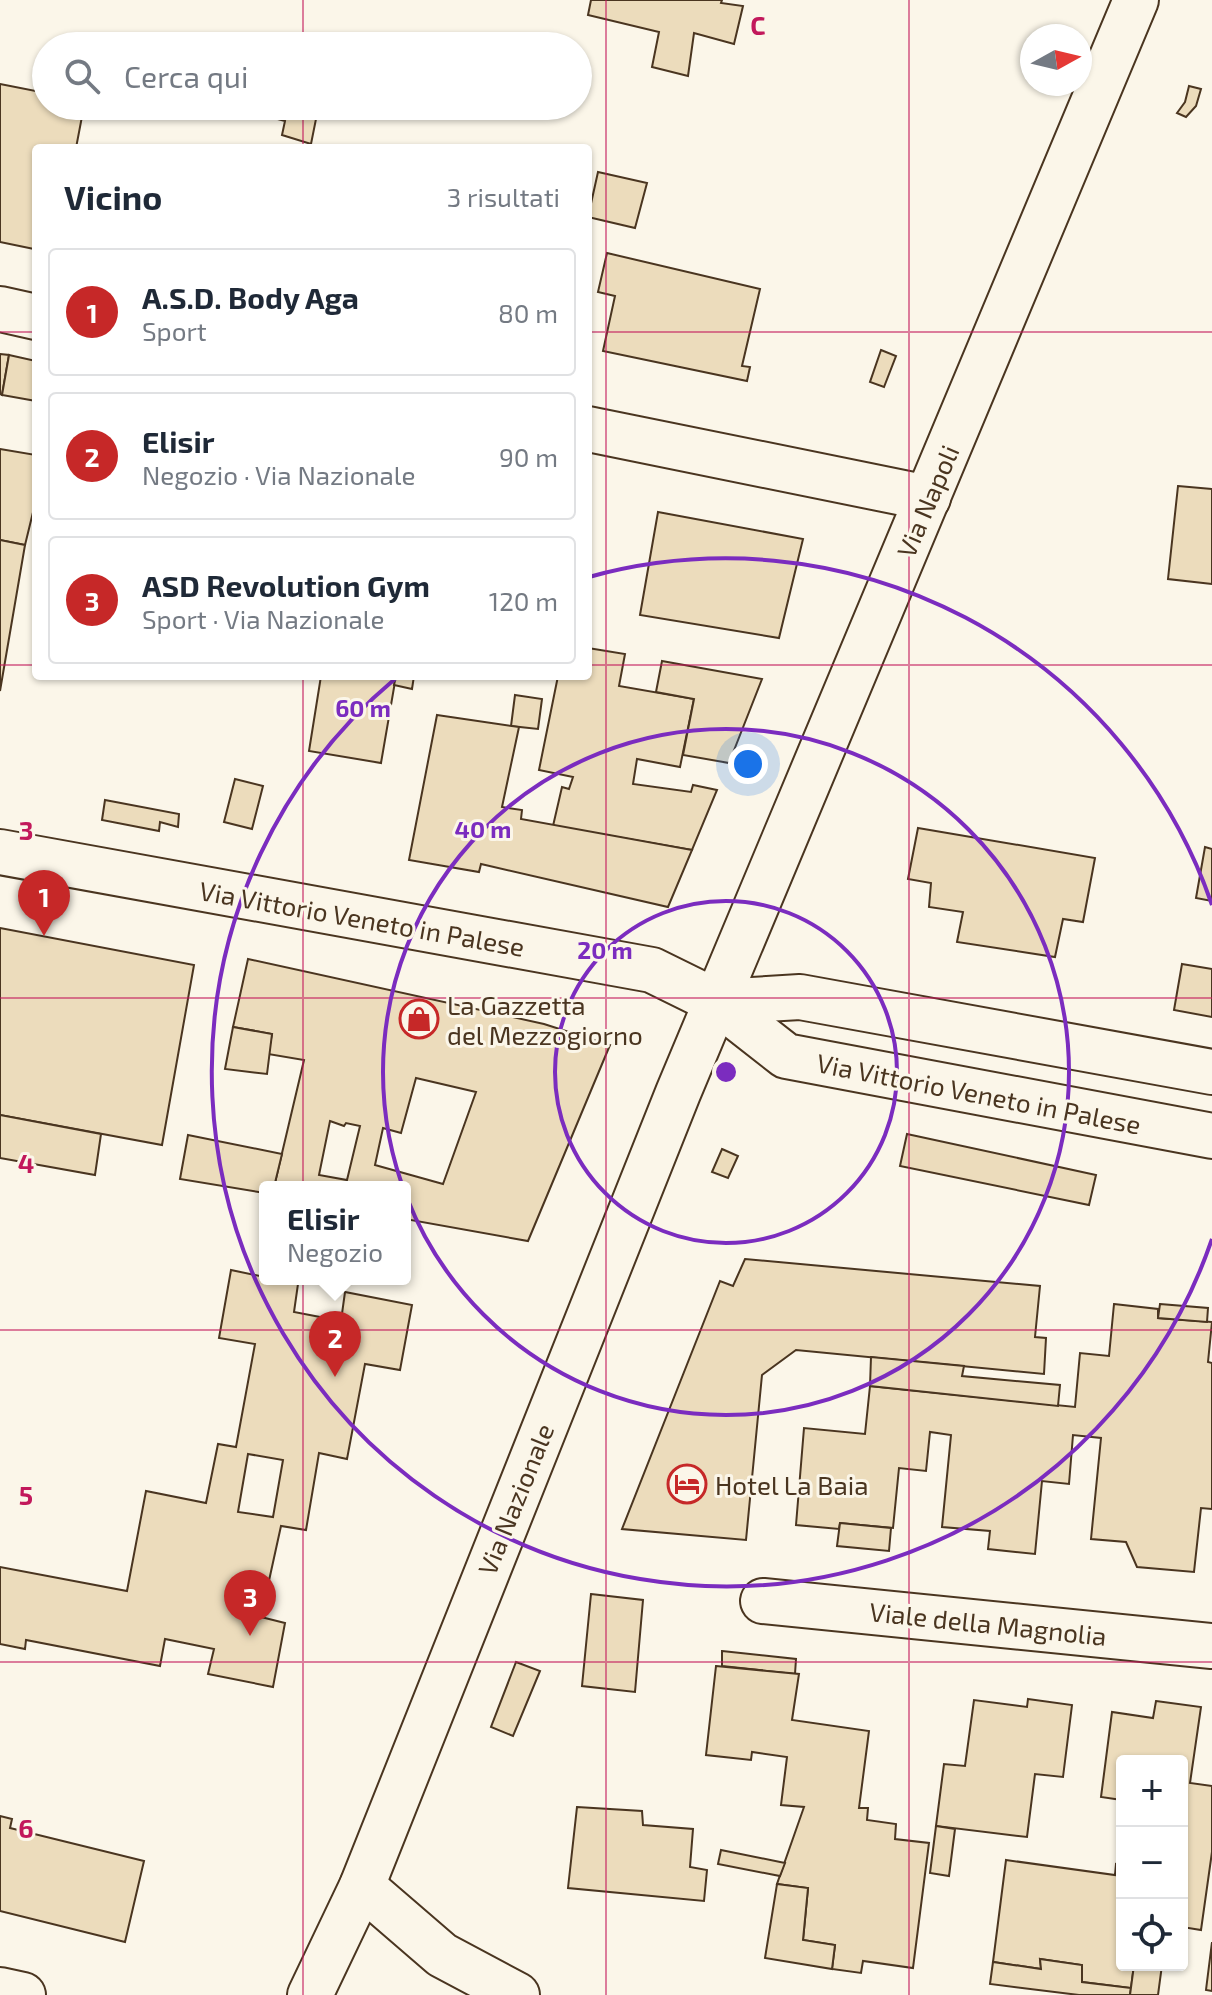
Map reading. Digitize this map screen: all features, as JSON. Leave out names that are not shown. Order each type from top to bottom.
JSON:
[{"type":"street","name":"Via Napoli","points":[[717,1002],[1136,0]]},
{"type":"street","points":[[0,309],[32,316]]},
{"type":"street","points":[[592,430],[928,498]]},
{"type":"street","name":"Via Vittorio Veneto in Palese","points":[[0,852],[652,970],[717,1002],[786,1056],[1212,1136]]},
{"type":"street","name":"Via Vittorio Veneto in Palese","points":[[717,1002],[800,997],[1212,1072]]},
{"type":"street","name":"Via Nazionale","points":[[310,1995],[362,1886],[717,1002]]},
{"type":"street","name":"Viale della Magnolia","points":[[763,1601],[1212,1646]]},
{"type":"street","points":[[362,1886],[442,1955],[517,1995]]},
{"type":"street","points":[[0,1990],[23,1995]]},
{"type":"building","points":[[591,0],[722,0],[721,3],[743,6],[734,44],[694,33],[688,76],[652,67],[659,32],[588,15]]},
{"type":"building","points":[[0,84],[32,90],[32,120],[81,120],[77,144],[32,144],[32,249],[0,242]]},
{"type":"building","points":[[1189,86],[1201,89],[1196,106],[1186,117],[1177,113],[1185,102]]},
{"type":"building","points":[[281,120],[316,120],[311,144],[282,135],[285,121]]},
{"type":"building","points":[[598,172],[647,183],[635,228],[592,218],[592,199]]},
{"type":"building","points":[[607,253],[760,289],[742,366],[750,367],[747,381],[603,351],[615,296],[598,292]]},
{"type":"building","points":[[881,350],[896,356],[884,387],[870,382]]},
{"type":"building","points":[[0,354],[9,355],[2,395],[0,394]]},
{"type":"building","points":[[9,355],[32,360],[32,400],[2,395]]},
{"type":"building","points":[[0,449],[32,454],[32,516],[25,545],[0,540]]},
{"type":"building","points":[[1178,486],[1212,489],[1212,584],[1168,579]]},
{"type":"building","points":[[658,512],[803,539],[779,638],[640,615]]},
{"type":"building","points":[[0,540],[25,545],[0,691]]},
{"type":"building","points":[[592,649],[625,654],[619,686],[694,699],[680,767],[637,759],[633,784],[691,792],[693,785],[717,790],[692,850],[553,826],[562,787],[569,789],[573,777],[539,770],[557,680],[592,680]]},
{"type":"building","points":[[662,661],[762,679],[729,763],[683,755],[694,699],[656,692]]},
{"type":"building","points":[[320,680],[395,680],[381,763],[309,751]]},
{"type":"building","points":[[395,680],[413,680],[412,689],[394,685]]},
{"type":"building","points":[[515,695],[542,699],[538,729],[511,726]]},
{"type":"building","points":[[437,715],[519,727],[502,807],[522,810],[521,819],[692,850],[668,907],[481,864],[479,872],[409,860]]},
{"type":"building","points":[[235,779],[263,786],[252,829],[224,822]]},
{"type":"building","points":[[105,800],[179,814],[178,827],[160,822],[159,831],[102,820]]},
{"type":"building","points":[[918,828],[1095,858],[1083,922],[1063,919],[1055,957],[957,942],[963,912],[929,907],[931,883],[908,879]]},
{"type":"building","points":[[1205,847],[1212,849],[1212,901],[1196,898]]},
{"type":"building","points":[[0,928],[194,965],[162,1145],[0,1115]]},
{"type":"building","points":[[248,959],[544,1024],[610,1045],[528,1241],[411,1220],[411,1181],[275,1181],[304,1060],[268,1054],[272,1034],[233,1027]],"holes":[[[416,1078],[476,1092],[443,1184],[375,1165],[383,1128],[401,1133]],[[330,1121],[344,1126],[346,1123],[360,1126],[347,1180],[319,1175]]]},
{"type":"building","points":[[1182,964],[1212,969],[1212,1017],[1174,1010]]},
{"type":"building","points":[[233,1027],[272,1034],[267,1074],[225,1069]]},
{"type":"building","points":[[0,1115],[101,1134],[95,1175],[0,1158]]},
{"type":"building","points":[[907,1134],[1096,1175],[1089,1205],[900,1166]]},
{"type":"building","points":[[188,1135],[282,1154],[275,1181],[259,1181],[259,1192],[180,1179]]},
{"type":"building","points":[[722,1149],[738,1156],[728,1178],[712,1172]]},
{"type":"building","points":[[745,1259],[1040,1286],[1035,1337],[1046,1338],[1044,1374],[796,1350],[762,1375],[746,1540],[622,1529],[720,1281],[733,1286]]},
{"type":"building","points":[[231,1270],[259,1276],[259,1285],[298,1285],[294,1312],[341,1321],[345,1292],[412,1305],[400,1370],[365,1364],[347,1459],[319,1453],[306,1530],[281,1526],[261,1617],[285,1623],[273,1687],[208,1674],[214,1649],[165,1639],[160,1666],[26,1640],[25,1649],[0,1644],[0,1567],[127,1591],[146,1491],[206,1503],[218,1444],[236,1447],[255,1344],[219,1338]],"holes":[[[248,1454],[283,1460],[273,1517],[238,1512]]]},
{"type":"building","points":[[1114,1304],[1158,1309],[1158,1318],[1212,1322],[1208,1362],[1212,1363],[1212,1509],[1201,1508],[1194,1572],[1137,1567],[1126,1542],[1091,1539],[1101,1438],[1073,1435],[1069,1484],[1042,1481],[1035,1554],[988,1549],[990,1531],[942,1527],[951,1435],[930,1432],[926,1471],[899,1468],[893,1528],[840,1523],[839,1529],[796,1525],[804,1428],[865,1434],[870,1386],[1075,1407],[1080,1353],[1109,1356]]},
{"type":"building","points":[[1160,1304],[1208,1308],[1207,1322],[1158,1318]]},
{"type":"building","points":[[871,1357],[964,1366],[962,1376],[1060,1385],[1058,1406],[870,1386]]},
{"type":"building","points":[[840,1523],[891,1528],[889,1551],[837,1546]]},
{"type":"building","points":[[591,1594],[643,1600],[635,1692],[582,1686]]},
{"type":"building","points":[[722,1651],[796,1659],[795,1674],[722,1666]]},
{"type":"building","points":[[516,1662],[540,1671],[513,1736],[491,1727]]},
{"type":"building","points":[[716,1666],[799,1674],[792,1720],[869,1731],[859,1808],[868,1808],[867,1820],[896,1824],[895,1839],[929,1843],[913,1968],[863,1961],[861,1973],[832,1969],[835,1945],[803,1940],[808,1888],[777,1884],[804,1807],[781,1805],[787,1757],[752,1752],[751,1760],[706,1755]]},
{"type":"building","points":[[1028,1699],[1072,1705],[1063,1777],[1035,1774],[1027,1837],[936,1826],[944,1764],[965,1766],[974,1700],[1027,1707]]},
{"type":"building","points":[[1156,1701],[1201,1707],[1190,1783],[1212,1786],[1212,1852],[1201,1930],[1188,1928],[1188,1755],[1116,1755],[1116,1799],[1101,1797],[1112,1712],[1153,1718]]},
{"type":"building","points":[[577,1807],[642,1811],[643,1825],[693,1829],[690,1867],[707,1870],[704,1901],[568,1888]]},
{"type":"building","points":[[0,1816],[12,1819],[10,1828],[144,1861],[125,1942],[0,1911]]},
{"type":"building","points":[[936,1826],[955,1829],[949,1876],[930,1873]]},
{"type":"building","points":[[721,1850],[785,1863],[780,1876],[718,1864]]},
{"type":"building","points":[[1006,1860],[1115,1875],[1116,1864],[1116,1971],[1133,1971],[1131,1988],[1082,1982],[1082,1965],[1040,1959],[1041,1969],[993,1962]]},
{"type":"building","points":[[777,1884],[808,1888],[803,1940],[835,1945],[832,1969],[765,1958]]},
{"type":"building","points":[[1212,1942],[1212,1991],[1206,1990]]},
{"type":"building","points":[[1040,1959],[1082,1965],[1082,1982],[1131,1988],[1130,1995],[1079,1995],[990,1984],[993,1962],[1041,1969]]},
{"type":"building","points":[[1133,1971],[1161,1971],[1158,1995],[1130,1995]]},
{"type":"place","name":"A.S.D. Body Aga","points":[[44,936]]},
{"type":"place","name":"La Gazzetta del Mezzogiorno","points":[[419,1019]]},
{"type":"place","name":"Elisir","points":[[335,1377]]},
{"type":"place","name":"Hotel La Baia","points":[[687,1484]]},
{"type":"place","name":"ASD Revolution Gym","points":[[250,1636]]}]
